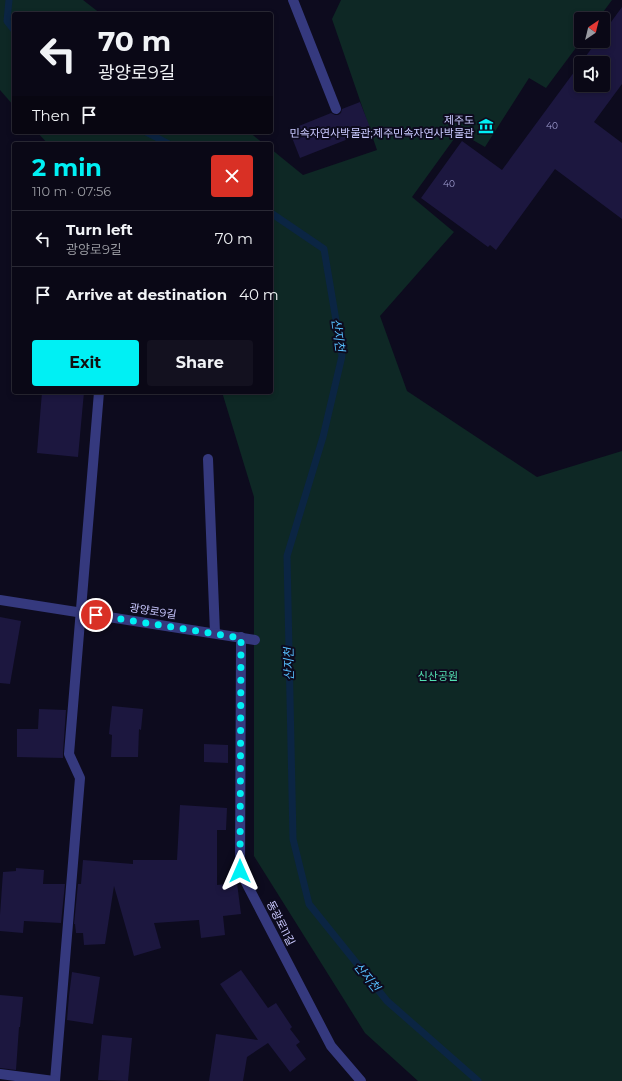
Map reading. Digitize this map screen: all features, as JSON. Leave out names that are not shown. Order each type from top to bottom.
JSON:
[{"type":"street","points":[[293,0],[336,109]]},
{"type":"street","points":[[0,1074],[54,1081],[80,778],[69,754],[99,394]]},
{"type":"street","points":[[208,460],[215,633]]},
{"type":"street","name":"광양로9길","points":[[0,600],[255,640]]},
{"type":"street","name":"동광로11길","points":[[241,638],[240,871],[331,1046],[361,1081]]},
{"type":"green space","points":[[0,0],[83,0],[98,12],[12,12],[12,104],[0,90]]},
{"type":"green space","name":"신산공원","points":[[341,0],[612,0],[603,12],[574,12],[574,48],[576,48],[546,88],[529,78],[485,147],[459,132],[412,197],[454,232],[380,316],[407,391],[537,477],[622,451],[622,1081],[418,1081],[365,1033],[254,856],[254,497],[223,394],[273,394],[273,151],[303,175],[377,150],[332,19]]},
{"type":"green space","points":[[39,134],[252,134],[262,142],[46,142]]},
{"type":"building","points":[[622,7],[622,84],[594,122],[622,143],[622,219],[555,169],[496,250],[490,245],[488,247],[421,198],[462,141],[502,170],[574,72],[574,92],[610,92],[610,56],[586,56],[592,48],[610,48],[610,23]]},
{"type":"building","points":[[360,102],[371,130],[300,158],[289,130],[331,113],[338,115],[341,113],[342,109]]},
{"type":"building","points":[[42,394],[84,394],[78,457],[37,453]]},
{"type":"building","points":[[0,617],[21,621],[10,684],[0,683]]},
{"type":"building","points":[[112,706],[143,709],[141,730],[139,729],[138,757],[111,757],[112,735],[109,734]]},
{"type":"building","points":[[39,709],[66,710],[63,758],[17,757],[17,729],[38,729]]},
{"type":"building","points":[[204,744],[228,745],[228,763],[204,762]]},
{"type":"building","points":[[180,805],[227,808],[226,830],[217,830],[217,885],[237,883],[241,914],[223,916],[225,935],[201,938],[199,920],[154,923],[161,948],[134,956],[114,886],[105,944],[84,945],[83,933],[76,933],[74,924],[78,884],[81,884],[83,860],[133,864],[133,860],[177,860]]},
{"type":"building","points":[[16,868],[44,870],[43,884],[65,884],[61,923],[24,921],[23,933],[0,931],[3,872],[16,871]]},
{"type":"building","points":[[241,970],[268,1008],[276,1003],[292,1027],[290,1029],[300,1042],[296,1045],[306,1059],[290,1072],[268,1043],[247,1057],[243,1081],[209,1081],[216,1034],[258,1040],[220,984]]},
{"type":"building","points":[[72,972],[100,977],[93,1024],[67,1020]]},
{"type":"building","points":[[0,995],[23,997],[16,1070],[0,1068]]},
{"type":"building","points":[[102,1035],[132,1038],[128,1081],[98,1080]]},
{"type":"waterway","name":"산지천","points":[[9,0],[7,21],[12,27]]},
{"type":"waterway","name":"산지천","points":[[150,134],[165,142]]},
{"type":"waterway","name":"산지천","points":[[273,214],[324,249],[342,356],[323,437],[287,556],[293,839],[309,904],[387,1001],[478,1081]]},
{"type":"place","name":"제주도 민속자연사박물관;제주민속자연사박물관","points":[[486,126]]},
{"type":"route","points":[[96,615],[241,638],[240,871]]}]
